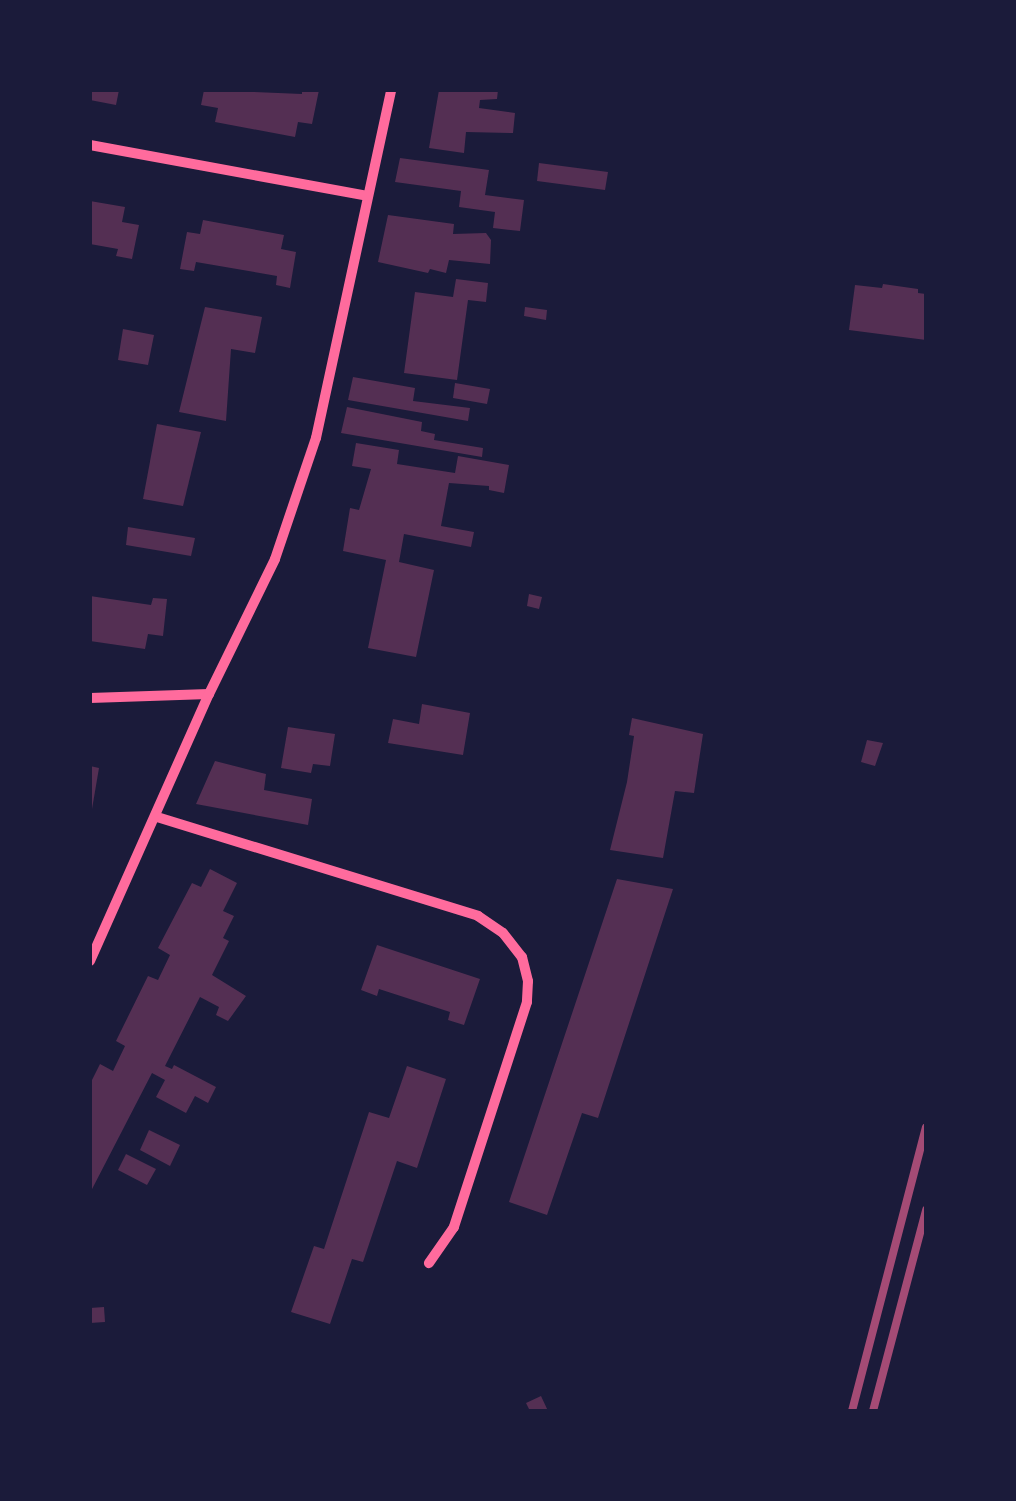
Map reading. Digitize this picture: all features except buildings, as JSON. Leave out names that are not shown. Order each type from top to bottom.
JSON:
[{"type":"street","points":[[90,961],[158,817],[208,694],[276,559],[316,438],[391,90]]},
{"type":"street","points":[[90,144],[367,196]]},
{"type":"street","points":[[90,698],[208,694]]},
{"type":"street","points":[[158,817],[478,916],[503,933],[522,957],[528,980],[527,1002],[454,1227],[429,1262]]},
{"type":"railway","points":[[852,1411],[926,1127]]},
{"type":"railway","points":[[873,1411],[926,1210]]}]
